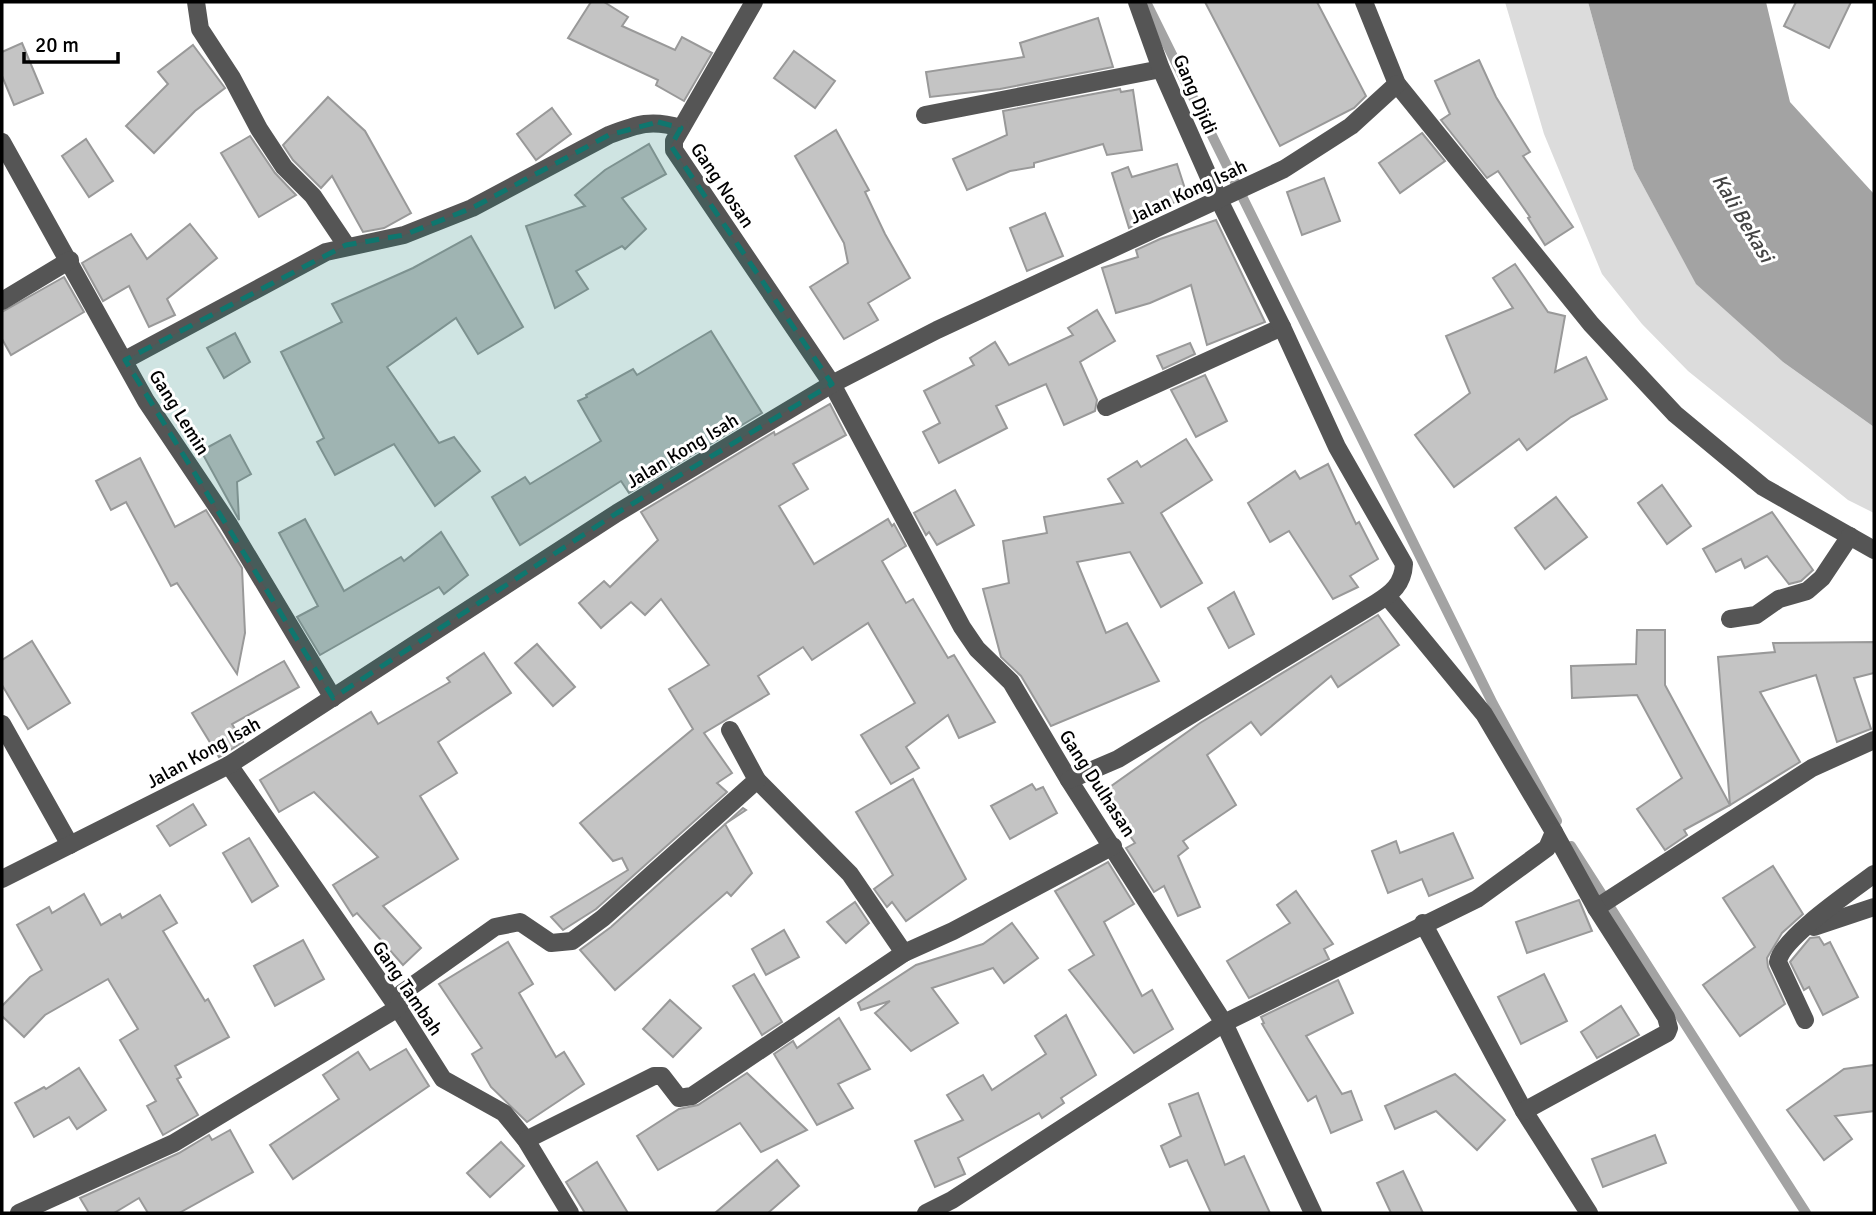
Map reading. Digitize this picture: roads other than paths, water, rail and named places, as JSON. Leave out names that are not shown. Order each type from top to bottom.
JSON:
[{"type":"street","points":[[196,2],[200,29],[232,78],[259,129],[284,167],[313,196],[346,245]]},
{"type":"street","name":"Gang Nosan","points":[[752,2],[674,141],[674,150],[832,384]]},
{"type":"street","name":"Gang Djidi","points":[[1137,2],[1161,69],[1337,447],[1404,564],[1401,582],[1387,596]]},
{"type":"street","points":[[1364,2],[1397,85],[1591,324],[1675,414],[1763,486],[1874,550]]},
{"type":"street","points":[[925,115],[1161,69]]},
{"type":"street","name":"Jalan Kong Isah","points":[[2,879],[229,765],[617,513],[832,384],[937,330],[1284,169],[1351,126],[1397,85]]},
{"type":"street","points":[[125,360],[326,252],[346,245],[404,235],[472,208],[609,135],[631,127],[658,122],[681,128]]},
{"type":"street","name":"Gang Lemin","points":[[2,144],[70,260],[146,401],[228,523],[333,698]]},
{"type":"street","points":[[2,301],[70,260]]},
{"type":"street","points":[[1106,407],[1282,327]]},
{"type":"street","name":"Gang Dulhasan","points":[[832,384],[962,627],[977,649],[1011,682],[1069,780],[1224,1023],[1313,1213]]},
{"type":"street","points":[[1730,619],[1756,615],[1779,599],[1813,587],[1850,536]]},
{"type":"street","points":[[1069,780],[1118,759],[1387,596],[1484,714],[1550,840],[1571,858],[1596,908],[1666,1017],[1669,1028],[1667,1033],[1524,1111]]},
{"type":"street","points":[[2,724],[70,845]]},
{"type":"street","points":[[730,730],[757,780],[850,874],[904,953]]},
{"type":"street","points":[[1596,908],[1812,768],[1874,740]]},
{"type":"street","name":"Gang Tambah","points":[[229,765],[398,1008],[443,1079],[503,1113],[526,1140],[570,1213]]},
{"type":"street","points":[[19,1213],[174,1143],[398,1008],[402,993],[495,927],[520,922],[551,943],[572,941],[603,918],[757,780]]},
{"type":"street","points":[[926,1213],[952,1200],[1224,1023],[1476,899],[1550,840]]},
{"type":"street","points":[[526,1140],[654,1076],[662,1076],[679,1098],[692,1096],[904,953],[953,931],[1113,846]]},
{"type":"street","points":[[1805,1020],[1777,961],[1783,949],[1802,931],[1874,874]]},
{"type":"street","points":[[1802,931],[1874,907]]},
{"type":"street","points":[[1423,923],[1524,1111],[1585,1212]]},
{"type":"water","name":"Kali Bekasi","points":[[1588,2],[1766,2],[1790,102],[1874,194],[1874,427],[1783,362],[1696,284],[1634,169]]},
{"type":"waterway","points":[[1146,2],[1493,704],[1557,821]]},
{"type":"waterway","points":[[1571,846],[1806,1213]]}]
